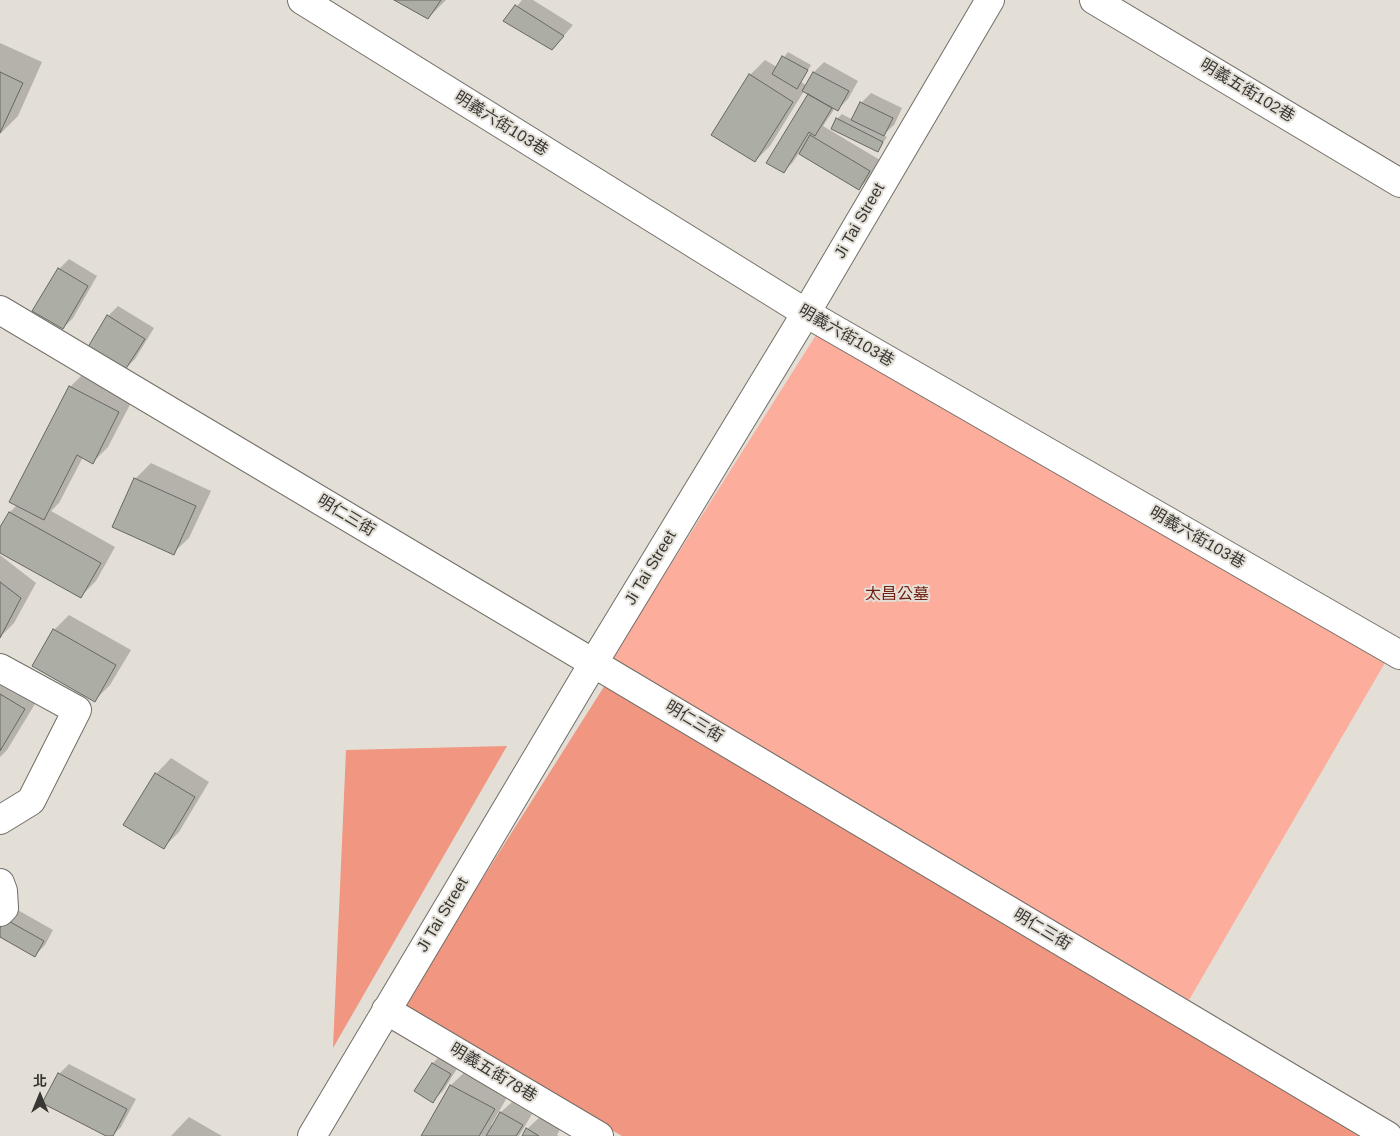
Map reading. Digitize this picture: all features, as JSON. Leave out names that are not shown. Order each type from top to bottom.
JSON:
[{"type":"street","name":"明義六街103巷","points":[[302,0],[806,313],[1400,655]]},
{"type":"street","name":"Ji Tai Street","points":[[312,1136],[594,662],[806,313],[990,0]]},
{"type":"street","name":"明義五街102巷","points":[[1094,0],[1400,183]]},
{"type":"street","name":"明仁三街","points":[[4,321],[594,662],[1388,1136]]},
{"type":"street","points":[[0,668],[77,710],[31,801],[0,820]]},
{"type":"street","points":[[0,883],[3,891],[4,908],[0,912]]},
{"type":"street","name":"明義五街78巷","points":[[386,1010],[599,1136]]},
{"type":"green space","name":"太昌公墓","points":[[828,316],[1393,649],[1189,1000],[608,664]]},
{"type":"shaded area","points":[[605,685],[1375,1136],[622,1136],[400,1009]]},
{"type":"shaded area","points":[[507,746],[333,1048],[346,750]]},
{"type":"building","points":[[394,0],[441,0],[428,19]]},
{"type":"building","points":[[515,5],[564,36],[552,50],[503,21]]},
{"type":"building","points":[[782,56],[808,70],[797,89],[772,74]]},
{"type":"building","points":[[0,72],[23,83],[0,133]]},
{"type":"building","points":[[813,72],[849,91],[838,111],[802,91]]},
{"type":"building","points":[[749,74],[793,102],[755,162],[711,135]]},
{"type":"building","points":[[808,94],[832,108],[815,136],[809,132],[784,173],[766,163]]},
{"type":"building","points":[[860,102],[893,118],[884,136],[851,120]]},
{"type":"building","points":[[836,118],[883,142],[878,152],[831,129]]},
{"type":"building","points":[[810,135],[870,171],[859,190],[799,154]]},
{"type":"building","points":[[58,268],[88,286],[63,329],[32,311]]},
{"type":"building","points":[[107,315],[145,339],[125,370],[88,347]]},
{"type":"building","points":[[69,386],[119,412],[93,464],[77,455],[44,520],[9,502]]},
{"type":"building","points":[[134,478],[196,506],[174,555],[112,527]]},
{"type":"building","points":[[9,512],[101,563],[81,598],[0,553],[0,527]]},
{"type":"building","points":[[0,582],[21,598],[0,638]]},
{"type":"building","points":[[53,629],[116,665],[95,702],[32,666]]},
{"type":"building","points":[[0,694],[25,709],[0,751]]},
{"type":"building","points":[[155,773],[195,797],[164,849],[123,825]]},
{"type":"building","points":[[5,919],[44,941],[35,957],[0,937],[0,928]]},
{"type":"building","points":[[432,1063],[451,1074],[433,1103],[414,1091]]},
{"type":"building","points":[[58,1073],[127,1109],[113,1136],[106,1136],[42,1103]]},
{"type":"building","points":[[450,1085],[495,1109],[479,1136],[421,1136]]},
{"type":"building","points":[[500,1112],[523,1125],[516,1136],[486,1136]]},
{"type":"building","points":[[526,1128],[539,1136],[522,1136]]}]
